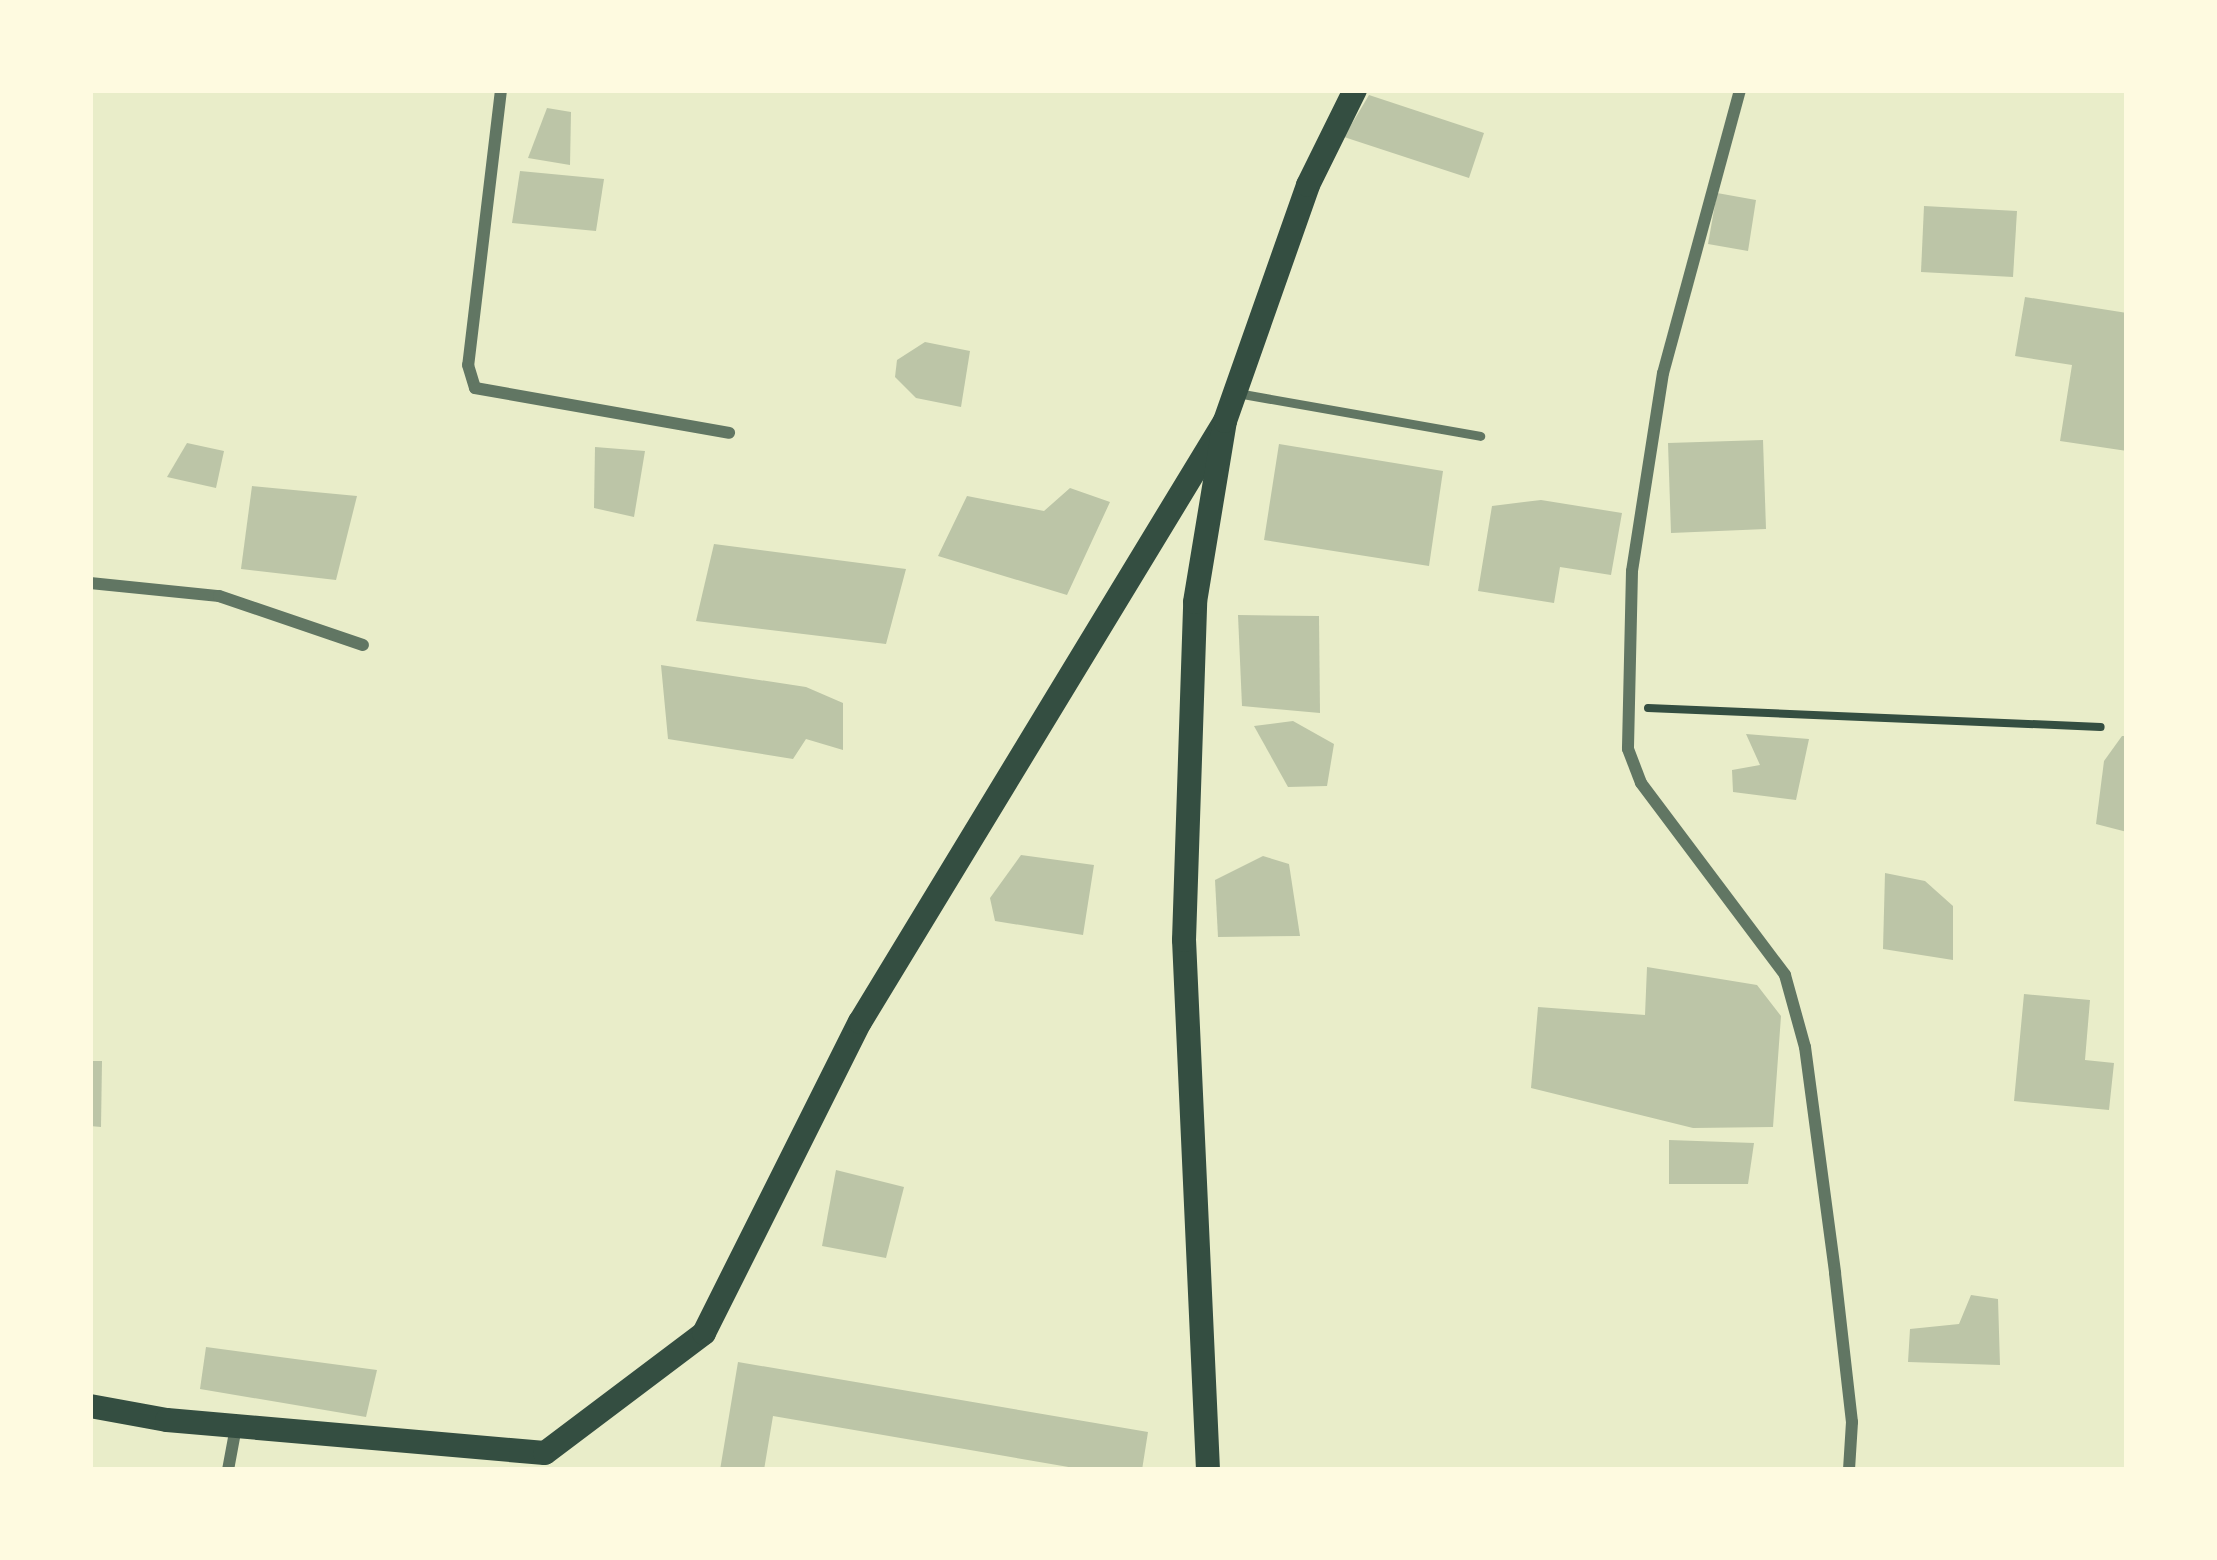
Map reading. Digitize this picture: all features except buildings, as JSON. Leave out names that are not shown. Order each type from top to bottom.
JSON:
[{"type":"main road","points":[[1208,1470],[1185,873],[1195,602],[1225,422],[1308,185],[1355,90]]},
{"type":"main road","points":[[90,1406],[236,1427],[545,1453],[704,1333],[860,1022],[1225,422]]},
{"type":"street","points":[[501,90],[468,365],[475,388],[729,433]]},
{"type":"street","points":[[1740,90],[1663,374],[1632,571],[1628,749],[1641,783],[1785,975],[1805,1047],[1835,1274],[1852,1422],[1849,1470]]},
{"type":"street","points":[[90,583],[219,596],[363,645]]},
{"type":"street","points":[[229,1470],[236,1427]]},
{"type":"lane","points":[[1235,392],[1480,436]]},
{"type":"path","points":[[1628,708],[2101,727]]}]
